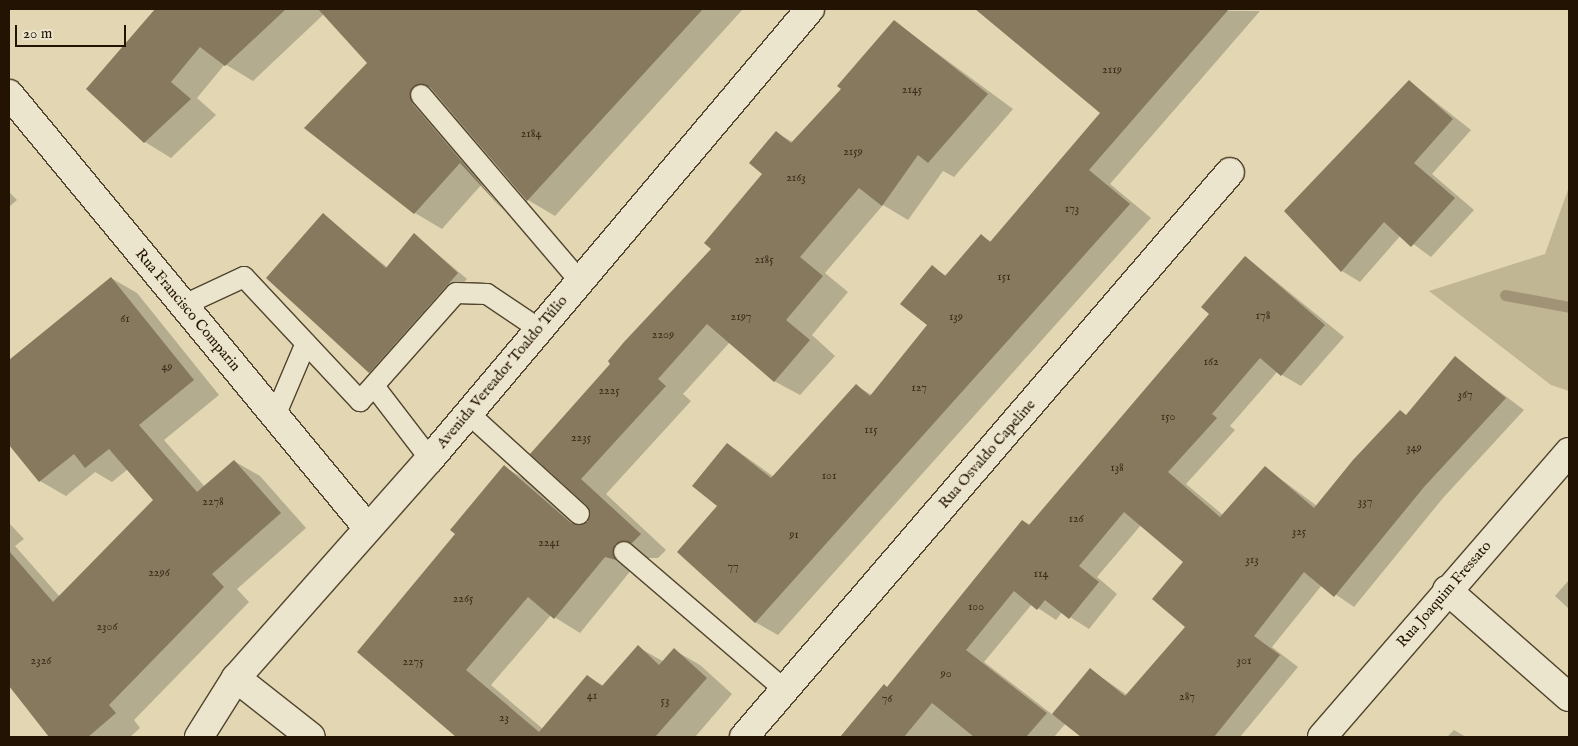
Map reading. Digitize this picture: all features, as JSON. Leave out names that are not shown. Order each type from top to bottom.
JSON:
[{"type":"street","name":"Avenida Vereador Toaldo Túlio","points":[[199,737],[236,678],[367,527],[430,459],[579,280],[810,9]]},
{"type":"street","name":"Rua Francisco Comparin","points":[[9,94],[367,527]]},
{"type":"street","name":"Rua Osvaldo Capeline","points":[[744,737],[1230,172]]},
{"type":"street","name":"Rua Joaquim Fressato","points":[[1322,737],[1447,590],[1569,452]]},
{"type":"street","points":[[1447,590],[1569,697]]},
{"type":"street","points":[[236,678],[311,737]]},
{"type":"lane","points":[[421,95],[579,280]]},
{"type":"lane","points":[[184,306],[244,276],[360,401],[456,293],[487,294],[539,328]]},
{"type":"lane","points":[[276,416],[306,343]]},
{"type":"lane","points":[[374,386],[430,459]]},
{"type":"lane","points":[[468,413],[579,514]]},
{"type":"lane","points":[[624,552],[785,690]]},
{"type":"shaded area","points":[[1569,187],[1569,391],[1551,385],[1429,291],[1545,254]]},
{"type":"building","points":[[155,9],[286,9],[225,66],[200,47],[171,82],[191,99],[144,143],[86,89]]},
{"type":"building","points":[[318,9],[703,9],[527,201],[430,87],[414,86],[412,103],[505,212],[460,163],[414,214],[304,128],[367,63]]},
{"type":"building","points":[[975,9],[1229,9],[1089,170],[1130,204],[755,623],[677,552],[717,506],[692,486],[727,443],[771,478],[856,384],[870,396],[927,325],[900,304],[932,265],[945,276],[981,234],[990,242],[1100,113]]},
{"type":"building","points":[[894,20],[988,94],[928,163],[918,155],[882,206],[859,188],[800,257],[823,276],[786,320],[810,340],[774,382],[707,324],[658,379],[666,386],[581,479],[641,534],[632,543],[615,544],[616,560],[605,557],[554,619],[528,597],[466,670],[539,732],[587,675],[602,686],[638,645],[659,665],[674,648],[707,678],[655,737],[456,737],[357,652],[455,534],[450,530],[504,465],[571,523],[588,522],[587,506],[530,454],[610,364],[608,361],[624,342],[711,249],[704,243],[762,174],[749,163],[776,131],[791,143],[841,89],[837,86]]},
{"type":"building","points":[[1409,80],[1453,119],[1414,163],[1455,198],[1411,247],[1384,222],[1341,272],[1284,211]]},
{"type":"building","points":[[323,213],[386,268],[414,233],[458,273],[369,373],[266,278]]},
{"type":"building","points":[[1245,256],[1325,325],[1281,376],[1260,358],[1212,414],[1217,418],[1168,472],[1220,517],[1265,466],[1314,508],[1353,460],[1400,410],[1406,415],[1455,356],[1506,398],[1424,487],[1334,597],[1304,572],[1254,636],[1280,655],[1214,737],[1081,737],[1052,714],[1090,668],[1125,696],[1185,627],[1152,599],[1183,562],[1124,512],[1079,566],[1099,582],[1069,619],[1045,600],[1037,610],[1014,591],[966,650],[1047,713],[1026,737],[974,737],[932,703],[904,737],[840,737],[884,684],[887,687],[1022,520],[1029,525],[1209,314],[1201,307]]},
{"type":"building","points":[[111,277],[194,380],[139,425],[197,492],[234,460],[281,513],[212,574],[224,587],[109,705],[116,713],[88,737],[49,737],[9,686],[9,551],[53,602],[153,500],[109,449],[85,468],[74,454],[39,482],[9,445],[9,360]]},
{"type":"waterway","points":[[1505,295],[1569,307]]}]
